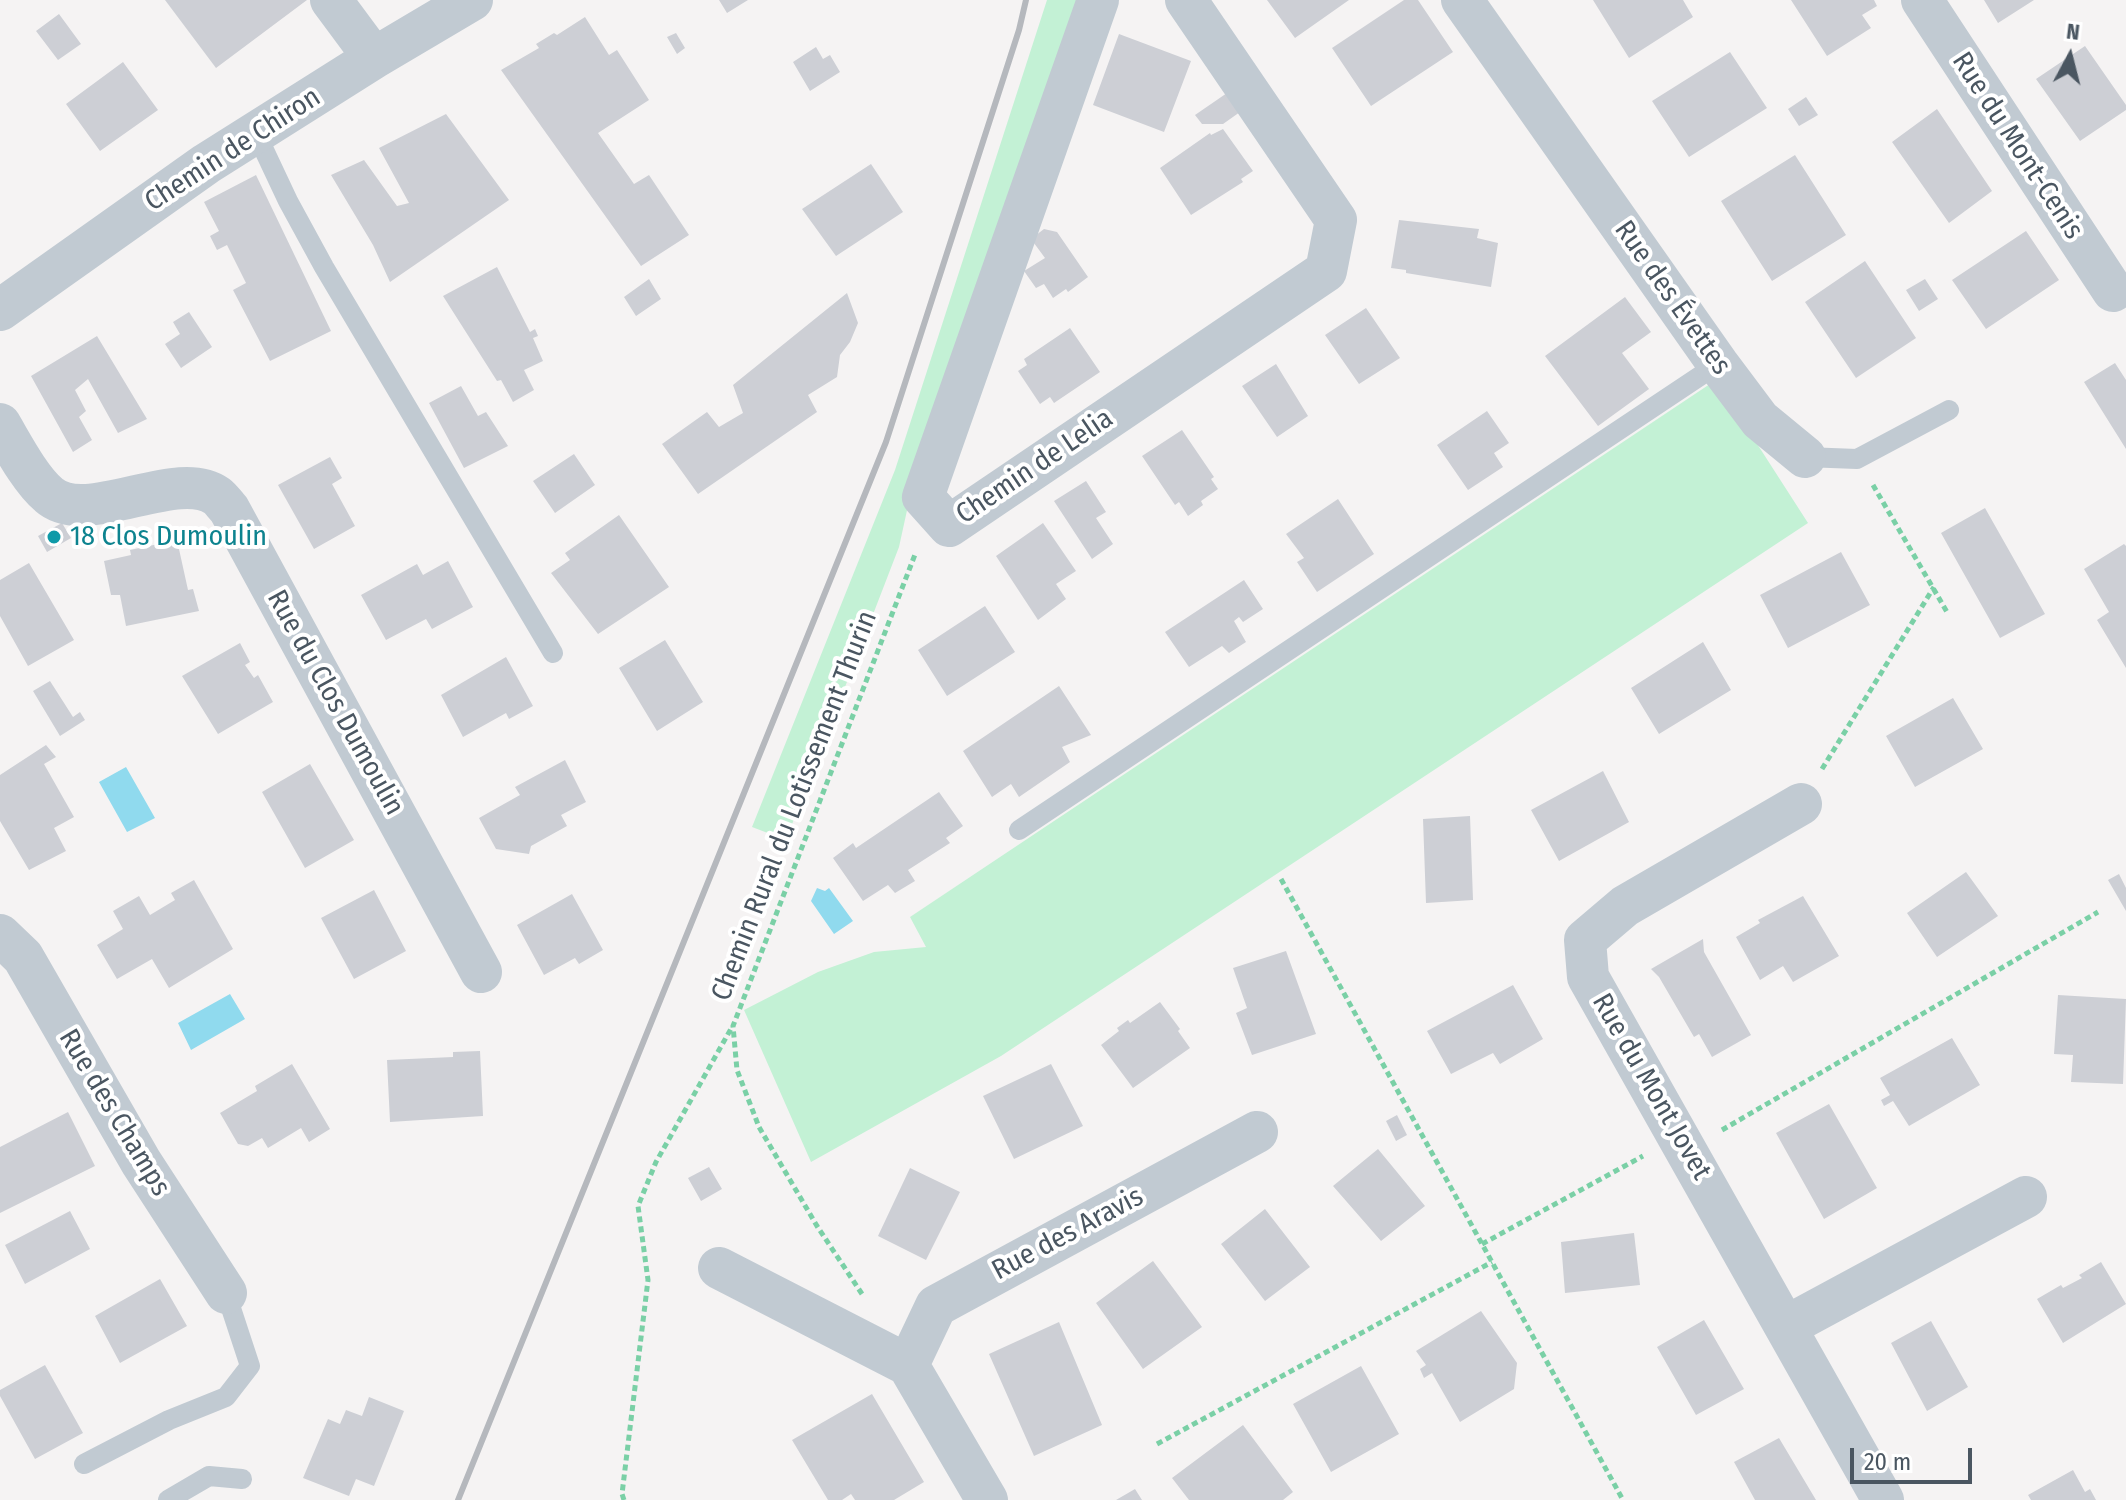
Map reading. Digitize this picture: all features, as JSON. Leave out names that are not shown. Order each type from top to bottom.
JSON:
[{"type":"street","points":[[331,0],[374,58]]},
{"type":"street","name":"Chemin de Chiron","points":[[0,310],[206,164],[472,0]]},
{"type":"street","name":"Chemin de Lelia","points":[[1098,0],[923,497],[949,526],[1326,271],[1336,220],[1186,0]]},
{"type":"street","name":"Rue des Évettes","points":[[1462,0],[1760,420],[1805,457]]},
{"type":"street","name":"Rue du Mont-Cenis","points":[[1922,0],[2113,291]]},
{"type":"street","name":"Rue du Clos Dumoulin","points":[[0,424],[50,496],[65,504],[92,504],[195,488],[216,495],[229,509],[481,972]]},
{"type":"street","name":"Rue du Mont Jovet","points":[[1801,804],[1625,906],[1585,940],[1588,977],[1883,1500]]},
{"type":"street","name":"Rue des Champs","points":[[0,935],[23,957],[141,1162],[226,1293]]},
{"type":"street","name":"Rue des Aravis","points":[[908,1365],[936,1306],[1257,1132]]},
{"type":"street","points":[[1787,1326],[2026,1197]]},
{"type":"street","points":[[719,1268],[908,1365],[987,1500]]},
{"type":"lane","points":[[256,133],[324,267],[553,653]]},
{"type":"lane","points":[[1019,830],[1718,364]]},
{"type":"lane","points":[[1857,459],[1949,410]]},
{"type":"lane","name":"Rue des Évettes","points":[[1805,457],[1857,459]]},
{"type":"lane","points":[[84,1464],[169,1420],[226,1397],[250,1366],[226,1293]]},
{"type":"lane","points":[[168,1500],[209,1476],[242,1479]]},
{"type":"path","points":[[1857,459],[1947,612]]},
{"type":"path","name":"Chemin Rural du Lotissement Thurin","points":[[867,1302],[817,1226],[759,1127],[737,1070],[733,1026],[905,574],[935,510]]},
{"type":"path","points":[[1801,804],[1934,587]]},
{"type":"path","points":[[1281,879],[1623,1500]]},
{"type":"path","points":[[1482,1244],[1683,1143],[2098,912]]},
{"type":"path","points":[[624,1500],[622,1494],[648,1280],[638,1206],[656,1162],[733,1026]]},
{"type":"path","points":[[1157,1444],[1492,1262]]},
{"type":"green space","points":[[1047,0],[1085,0],[911,492],[899,547],[786,840],[752,827],[895,470]]},
{"type":"green space","points":[[1716,380],[1808,523],[1001,1056],[811,1162],[744,1010],[818,972],[874,952],[926,947],[910,917]]},
{"type":"water","points":[[126,767],[155,818],[127,832],[99,782]]},
{"type":"water","points":[[817,888],[825,891],[829,888],[853,921],[834,934],[811,901]]},
{"type":"water","points":[[230,994],[245,1019],[191,1050],[178,1023]]},
{"type":"building","points":[[165,0],[307,0],[216,68]]},
{"type":"building","points":[[719,0],[748,0],[727,13]]},
{"type":"building","points":[[1267,0],[1349,0],[1295,38]]},
{"type":"building","points":[[1404,0],[1418,0],[1453,52],[1371,106],[1332,48]]},
{"type":"building","points":[[1593,0],[1683,0],[1693,17],[1629,58]]},
{"type":"building","points":[[1791,0],[1874,0],[1877,6],[1862,15],[1871,28],[1827,56]]},
{"type":"building","points":[[1984,0],[2034,0],[1998,23]]},
{"type":"building","points":[[59,14],[81,44],[58,60],[36,31]]},
{"type":"building","points":[[585,17],[609,55],[617,50],[649,100],[598,133],[634,184],[649,175],[689,235],[641,266],[501,70],[539,48],[536,44]]},
{"type":"building","points":[[676,33],[685,48],[677,54],[667,37]]},
{"type":"building","points":[[1119,34],[1191,61],[1164,132],[1093,105]]},
{"type":"building","points":[[2085,46],[2126,105],[2126,110],[2080,141],[2036,79]]},
{"type":"building","points":[[816,47],[823,59],[830,55],[840,72],[810,91],[793,62]]},
{"type":"building","points":[[1730,52],[1767,108],[1689,157],[1652,101]]},
{"type":"building","points":[[123,62],[158,110],[100,151],[66,104]]},
{"type":"building","points":[[1227,93],[1240,112],[1223,124],[1202,124],[1195,115]]},
{"type":"building","points":[[1806,97],[1818,115],[1799,126],[1788,109]]},
{"type":"building","points":[[1937,109],[1992,191],[1949,223],[1892,142]]},
{"type":"building","points":[[446,114],[509,200],[390,282],[373,245],[331,175],[364,160],[397,206],[409,203],[379,148]]},
{"type":"building","points":[[1223,129],[1253,171],[1241,179],[1243,182],[1191,215],[1160,168],[1210,133]]},
{"type":"building","points":[[1795,155],[1846,235],[1772,281],[1721,201]]},
{"type":"building","points":[[871,164],[903,212],[836,256],[802,209]]},
{"type":"building","points":[[256,175],[331,331],[270,361],[233,290],[246,283],[227,245],[217,250],[210,236],[219,231],[204,202]]},
{"type":"building","points":[[1399,220],[1479,229],[1477,238],[1498,243],[1491,287],[1391,268]]},
{"type":"building","points":[[1044,229],[1057,232],[1088,277],[1068,292],[1066,289],[1053,298],[1044,284],[1036,288],[1024,271],[1045,258],[1031,239]]},
{"type":"building","points":[[2026,231],[2059,280],[1986,329],[1952,280]]},
{"type":"building","points":[[1865,261],[1916,338],[1856,378],[1805,302]]},
{"type":"building","points":[[497,267],[530,332],[535,329],[538,336],[533,338],[543,361],[524,370],[534,390],[513,402],[443,296]]},
{"type":"building","points":[[649,279],[661,299],[636,316],[624,297]]},
{"type":"building","points":[[1925,279],[1938,299],[1919,311],[1906,290]]},
{"type":"building","points":[[847,293],[858,323],[840,355],[837,377],[808,395],[817,412],[698,494],[662,444],[707,412],[719,427],[743,413],[733,385]]},
{"type":"building","points":[[1625,297],[1651,332],[1622,353],[1649,389],[1598,426],[1545,356]]},
{"type":"building","points":[[1366,308],[1400,358],[1359,384],[1325,335]]},
{"type":"building","points":[[189,312],[212,347],[181,368],[165,344],[180,334],[173,322]]},
{"type":"building","points":[[1070,328],[1100,372],[1054,403],[1050,397],[1040,404],[1018,371],[1027,365],[1024,359]]},
{"type":"building","points":[[97,336],[147,419],[118,433],[88,379],[75,390],[86,411],[79,417],[92,440],[73,452],[31,376]]},
{"type":"building","points":[[2115,363],[2126,380],[2126,449],[2084,382]]},
{"type":"building","points":[[1276,364],[1308,416],[1277,437],[1242,386]]},
{"type":"building","points":[[461,386],[478,416],[486,412],[508,446],[464,468],[429,403]]},
{"type":"building","points":[[1487,411],[1509,443],[1494,453],[1503,467],[1468,490],[1437,445]]},
{"type":"building","points":[[1182,430],[1214,477],[1211,479],[1218,489],[1201,501],[1203,505],[1188,516],[1179,502],[1175,505],[1142,456]]},
{"type":"building","points":[[574,454],[595,485],[555,513],[533,481]]},
{"type":"building","points":[[330,457],[342,478],[332,484],[355,526],[314,549],[278,485]]},
{"type":"building","points":[[1086,481],[1106,512],[1096,518],[1113,544],[1092,559],[1054,501]]},
{"type":"building","points":[[1338,499],[1374,554],[1317,592],[1297,562],[1304,558],[1286,534]]},
{"type":"building","points":[[1985,508],[2045,614],[2000,638],[1941,533]]},
{"type":"building","points":[[619,515],[669,587],[598,634],[551,573],[570,560],[565,553]]},
{"type":"building","name":"18 Clos Dumoulin","points":[[62,523],[71,538],[47,552],[38,536]]},
{"type":"building","points":[[1043,523],[1076,571],[1056,584],[1066,599],[1038,620],[996,556]]},
{"type":"building","points":[[177,540],[188,590],[193,589],[199,611],[126,626],[120,595],[111,595],[104,561],[131,555],[130,550]]},
{"type":"building","points":[[2124,544],[2126,668],[2097,620],[2109,612],[2084,569]]},
{"type":"building","points":[[1841,552],[1870,605],[1788,648],[1760,595]]},
{"type":"building","points":[[448,561],[473,607],[432,629],[426,619],[386,640],[361,595],[417,564],[423,575]]},
{"type":"building","points":[[29,563],[74,640],[28,666],[0,616],[0,580]]},
{"type":"building","points":[[1244,580],[1263,609],[1243,622],[1239,617],[1234,621],[1246,642],[1229,653],[1222,646],[1189,667],[1165,632]]},
{"type":"building","points":[[985,606],[1015,652],[947,696],[918,650]]},
{"type":"building","points":[[665,640],[703,702],[657,731],[619,668]]},
{"type":"building","points":[[1703,642],[1731,690],[1659,734],[1631,688]]},
{"type":"building","points":[[240,643],[250,662],[245,665],[254,678],[258,675],[273,702],[218,734],[182,676]]},
{"type":"building","points":[[506,657],[533,706],[509,719],[506,713],[463,737],[441,695]]},
{"type":"building","points":[[50,681],[73,717],[80,712],[85,720],[60,736],[33,691]]},
{"type":"building","points":[[1059,686],[1091,735],[1062,747],[1070,762],[1019,797],[1011,784],[992,797],[963,751]]},
{"type":"building","points":[[1953,698],[1983,749],[1915,787],[1886,736]]},
{"type":"building","points":[[46,745],[56,757],[44,764],[74,817],[54,828],[66,851],[29,870],[0,821],[0,775]]},
{"type":"building","points":[[565,760],[586,802],[561,815],[567,826],[531,846],[529,854],[496,849],[479,818],[520,795],[515,787]]},
{"type":"building","points":[[310,764],[354,840],[305,868],[262,792]]},
{"type":"building","points":[[1603,771],[1629,822],[1559,861],[1531,810]]},
{"type":"building","points":[[939,792],[963,826],[946,838],[950,843],[908,870],[915,881],[895,893],[888,885],[863,901],[833,858],[853,843],[856,848]]},
{"type":"building","points":[[1470,816],[1473,900],[1426,903],[1423,819]]},
{"type":"building","points":[[1966,872],[1998,916],[1937,957],[1907,913]]},
{"type":"building","points":[[2119,874],[2126,888],[2126,911],[2108,880]]},
{"type":"building","points":[[194,880],[233,949],[169,988],[152,959],[117,979],[97,945],[123,929],[113,911],[139,896],[150,915],[175,900],[171,893]]},
{"type":"building","points":[[374,890],[406,951],[354,979],[321,918]]},
{"type":"building","points":[[572,894],[603,950],[579,964],[575,958],[544,975],[517,925]]},
{"type":"building","points":[[1803,896],[1839,956],[1793,982],[1783,966],[1760,980],[1736,937],[1760,923],[1758,920]]},
{"type":"building","points":[[1703,939],[1704,952],[1751,1035],[1712,1057],[1699,1034],[1694,1037],[1659,977],[1651,969]]},
{"type":"building","points":[[1286,951],[1316,1034],[1252,1055],[1236,1013],[1247,1008],[1233,968]]},
{"type":"building","points":[[1513,985],[1543,1039],[1500,1064],[1493,1053],[1451,1074],[1427,1031]]},
{"type":"building","points":[[2058,995],[2126,999],[2123,1084],[2071,1082],[2073,1055],[2054,1054]]},
{"type":"building","points":[[1160,1002],[1190,1048],[1133,1088],[1101,1045],[1119,1031],[1117,1028],[1128,1020],[1130,1023]]},
{"type":"building","points":[[1952,1038],[1980,1085],[1909,1126],[1893,1101],[1884,1106],[1881,1100],[1890,1095],[1880,1078]]},
{"type":"building","points":[[480,1051],[483,1116],[390,1122],[387,1060],[453,1057],[453,1052]]},
{"type":"building","points":[[292,1064],[330,1129],[309,1142],[301,1128],[268,1148],[262,1138],[248,1146],[238,1144],[220,1113],[257,1091],[255,1086]]},
{"type":"building","points":[[1051,1064],[1083,1126],[1014,1159],[983,1096]]},
{"type":"building","points":[[1829,1104],[1877,1188],[1824,1219],[1776,1133]]},
{"type":"building","points":[[68,1112],[95,1166],[0,1213],[0,1147]]},
{"type":"building","points":[[1397,1115],[1407,1135],[1396,1141],[1386,1121]]},
{"type":"building","points":[[1378,1149],[1425,1206],[1381,1241],[1333,1186]]},
{"type":"building","points":[[709,1167],[722,1189],[701,1201],[688,1178]]},
{"type":"building","points":[[910,1168],[960,1192],[926,1260],[878,1236]]},
{"type":"building","points":[[1265,1209],[1310,1267],[1265,1301],[1221,1244]]},
{"type":"building","points":[[70,1211],[90,1249],[25,1284],[5,1245]]},
{"type":"building","points":[[1634,1233],[1640,1285],[1565,1293],[1561,1242]]},
{"type":"building","points":[[1153,1261],[1202,1327],[1143,1369],[1096,1303]]},
{"type":"building","points":[[2101,1262],[2126,1304],[2063,1343],[2037,1299],[2061,1285],[2063,1288],[2082,1278],[2079,1275]]},
{"type":"building","points":[[160,1279],[187,1326],[120,1363],[95,1316]]},
{"type":"building","points":[[1481,1311],[1517,1363],[1514,1389],[1460,1422],[1432,1373],[1424,1378],[1420,1369],[1426,1365],[1416,1351]]},
{"type":"building","points":[[1704,1320],[1744,1389],[1696,1415],[1657,1347]]},
{"type":"building","points":[[1931,1321],[1968,1387],[1927,1411],[1891,1343]]},
{"type":"building","points":[[1059,1322],[1102,1425],[1034,1456],[989,1354]]},
{"type":"building","points":[[45,1365],[83,1433],[35,1459],[0,1396],[0,1390]]},
{"type":"building","points":[[1361,1366],[1399,1434],[1331,1472],[1293,1404]]},
{"type":"building","points":[[872,1394],[924,1482],[894,1500],[855,1500],[851,1494],[842,1500],[828,1500],[792,1440]]},
{"type":"building","points":[[369,1397],[404,1411],[374,1486],[356,1479],[349,1496],[303,1478],[328,1419],[340,1424],[346,1410],[362,1416]]},
{"type":"building","points":[[1243,1425],[1293,1492],[1283,1500],[1189,1500],[1172,1478]]},
{"type":"building","points":[[1779,1438],[1816,1500],[1755,1500],[1734,1462]]},
{"type":"building","points":[[2073,1470],[2085,1492],[2090,1489],[2096,1500],[2031,1500],[2028,1495]]},
{"type":"building","points":[[1135,1489],[1142,1500],[1116,1500]]},
{"type":"railway","points":[[458,1500],[886,442],[1026,0]]},
{"type":"place","name":"18 Clos Dumoulin","points":[[54,537]]}]
